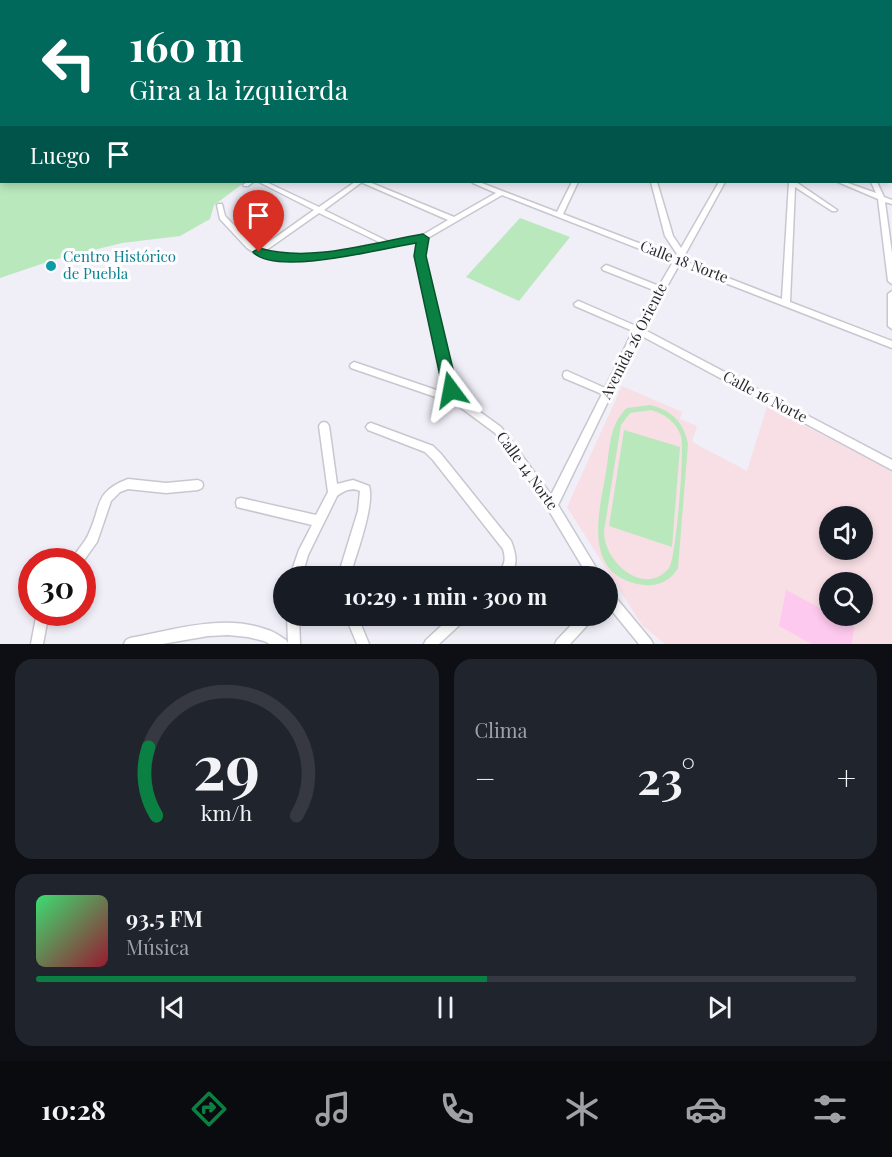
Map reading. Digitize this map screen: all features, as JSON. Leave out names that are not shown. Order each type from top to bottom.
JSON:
[{"type":"street","points":[[264,183],[386,243]]},
{"type":"street","points":[[259,252],[358,183]]},
{"type":"street","points":[[367,183],[454,220]]},
{"type":"street","name":"Calle 18 Norte","points":[[481,183],[559,214],[678,256],[786,303],[892,345]]},
{"type":"street","points":[[559,214],[574,183]]},
{"type":"street","points":[[654,183],[669,236],[678,256]]},
{"type":"street","name":"Avenida 26 Oriente","points":[[552,505],[638,330],[721,183]]},
{"type":"street","points":[[786,303],[792,183]]},
{"type":"street","points":[[794,183],[834,210]]},
{"type":"street","points":[[844,183],[892,202]]},
{"type":"street","points":[[874,183],[881,197],[892,281]]},
{"type":"street","points":[[220,205],[222,217],[250,246],[259,252],[272,257],[305,259],[423,238],[502,192]]},
{"type":"street","points":[[423,238],[420,256],[451,390],[456,400]]},
{"type":"street","points":[[606,268],[660,289]]},
{"type":"street","points":[[892,294],[892,326]]},
{"type":"street","name":"Calle 16 Norte","points":[[578,304],[638,330],[892,465]]},
{"type":"street","name":"Calle 14 Norte","points":[[354,366],[456,400],[488,420],[498,430],[552,505],[589,566]]},
{"type":"street","points":[[567,375],[608,393]]},
{"type":"street","points":[[300,566],[333,492],[324,426]]},
{"type":"street","points":[[371,427],[429,449],[507,545],[511,554],[510,566]]},
{"type":"street","points":[[86,548],[93,538],[107,498],[116,489],[128,484],[165,488],[198,485]]},
{"type":"street","points":[[333,492],[346,485],[359,484],[365,489],[363,511],[347,566]]},
{"type":"street","points":[[241,503],[319,521]]},
{"type":"street","points":[[618,609],[647,644]]},
{"type":"street","points":[[38,644],[41,626]]},
{"type":"street","points":[[293,626],[294,644]]},
{"type":"street","points":[[356,626],[363,644]]},
{"type":"street","points":[[430,644],[450,626]]},
{"type":"street","points":[[561,644],[578,626]]},
{"type":"street","points":[[130,644],[213,631],[247,629],[272,636],[282,644]]},
{"type":"shaded area","points":[[622,386],[682,412],[680,419],[697,426],[692,442],[747,471],[767,407],[892,470],[892,644],[665,644],[642,625],[618,587],[618,566],[604,566],[567,507]]},
{"type":"green space","points":[[0,183],[244,183],[214,205],[210,219],[180,236],[122,243],[53,260],[0,278]]},
{"type":"green space","points":[[520,218],[570,237],[519,301],[466,277]]},
{"type":"green space","points":[[650,405],[664,410],[680,423],[688,444],[678,568],[668,579],[659,584],[644,585],[624,580],[618,576],[618,566],[608,566],[602,557],[598,524],[600,506],[611,437],[621,414],[627,408]],"holes":[[[651,410],[665,416],[679,431],[682,445],[679,503],[672,560],[669,568],[659,576],[649,579],[638,578],[627,572],[610,554],[604,531],[621,425],[630,413]]]},
{"type":"green space","points":[[624,430],[680,447],[672,547],[609,526]]},
{"type":"building","points":[[786,590],[819,607],[819,626],[854,626],[852,644],[812,644],[779,626]]},
{"type":"place","name":"Centro Histórico de Puebla","points":[[51,266]]},
{"type":"route","points":[[259,252],[272,257],[305,259],[423,238],[420,256],[451,390]]}]
